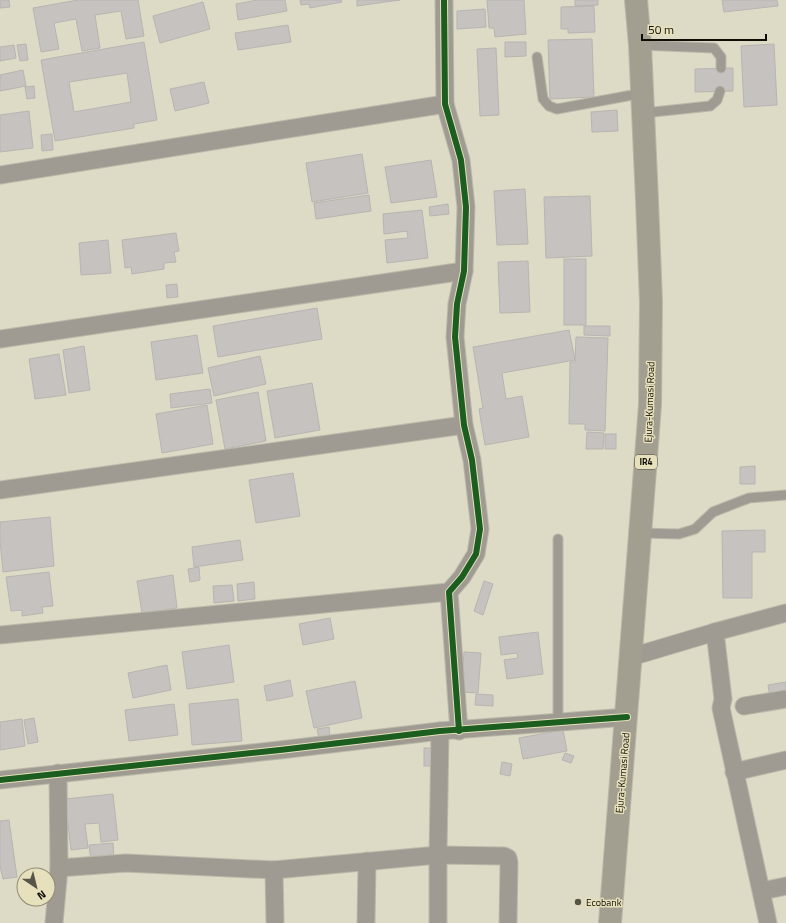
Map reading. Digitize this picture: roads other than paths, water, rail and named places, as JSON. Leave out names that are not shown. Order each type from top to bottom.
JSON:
[{"type":"main road","name":"Ejura-Kumasi Road","points":[[610,923],[650,405],[651,302],[643,103],[636,0]]},
{"type":"street","points":[[0,635],[448,592],[462,577],[476,554],[480,529],[472,460],[464,425],[455,337],[457,304],[464,271],[466,207],[461,160],[445,104],[444,0]]},
{"type":"street","points":[[0,175],[445,104]]},
{"type":"street","points":[[0,339],[464,271]]},
{"type":"street","points":[[0,490],[464,425]]},
{"type":"street","points":[[448,592],[458,731]]},
{"type":"street","points":[[631,657],[715,632],[786,614]]},
{"type":"street","points":[[715,632],[723,699],[721,708],[768,923]]},
{"type":"street","points":[[744,706],[786,699]]},
{"type":"street","points":[[0,780],[440,732],[627,717]]},
{"type":"street","points":[[438,923],[440,732]]},
{"type":"street","points":[[734,772],[786,760]]},
{"type":"street","points":[[54,923],[59,868],[58,773]]},
{"type":"street","points":[[59,868],[126,864],[274,870],[438,855],[504,856],[508,858],[509,862],[508,923]]},
{"type":"street","points":[[366,923],[367,861]]},
{"type":"street","points":[[274,870],[275,923]]},
{"type":"street","points":[[762,891],[786,886]]},
{"type":"lane","points":[[640,45],[714,48],[721,57],[721,68]]},
{"type":"lane","points":[[537,57],[543,99],[550,106],[557,109],[643,103],[710,106],[717,100],[720,91]]},
{"type":"lane","points":[[641,532],[679,534],[695,529],[713,512],[749,498],[786,495]]},
{"type":"lane","points":[[558,539],[558,723]]},
{"type":"place","name":"Ecobank","points":[[578,902]]}]
